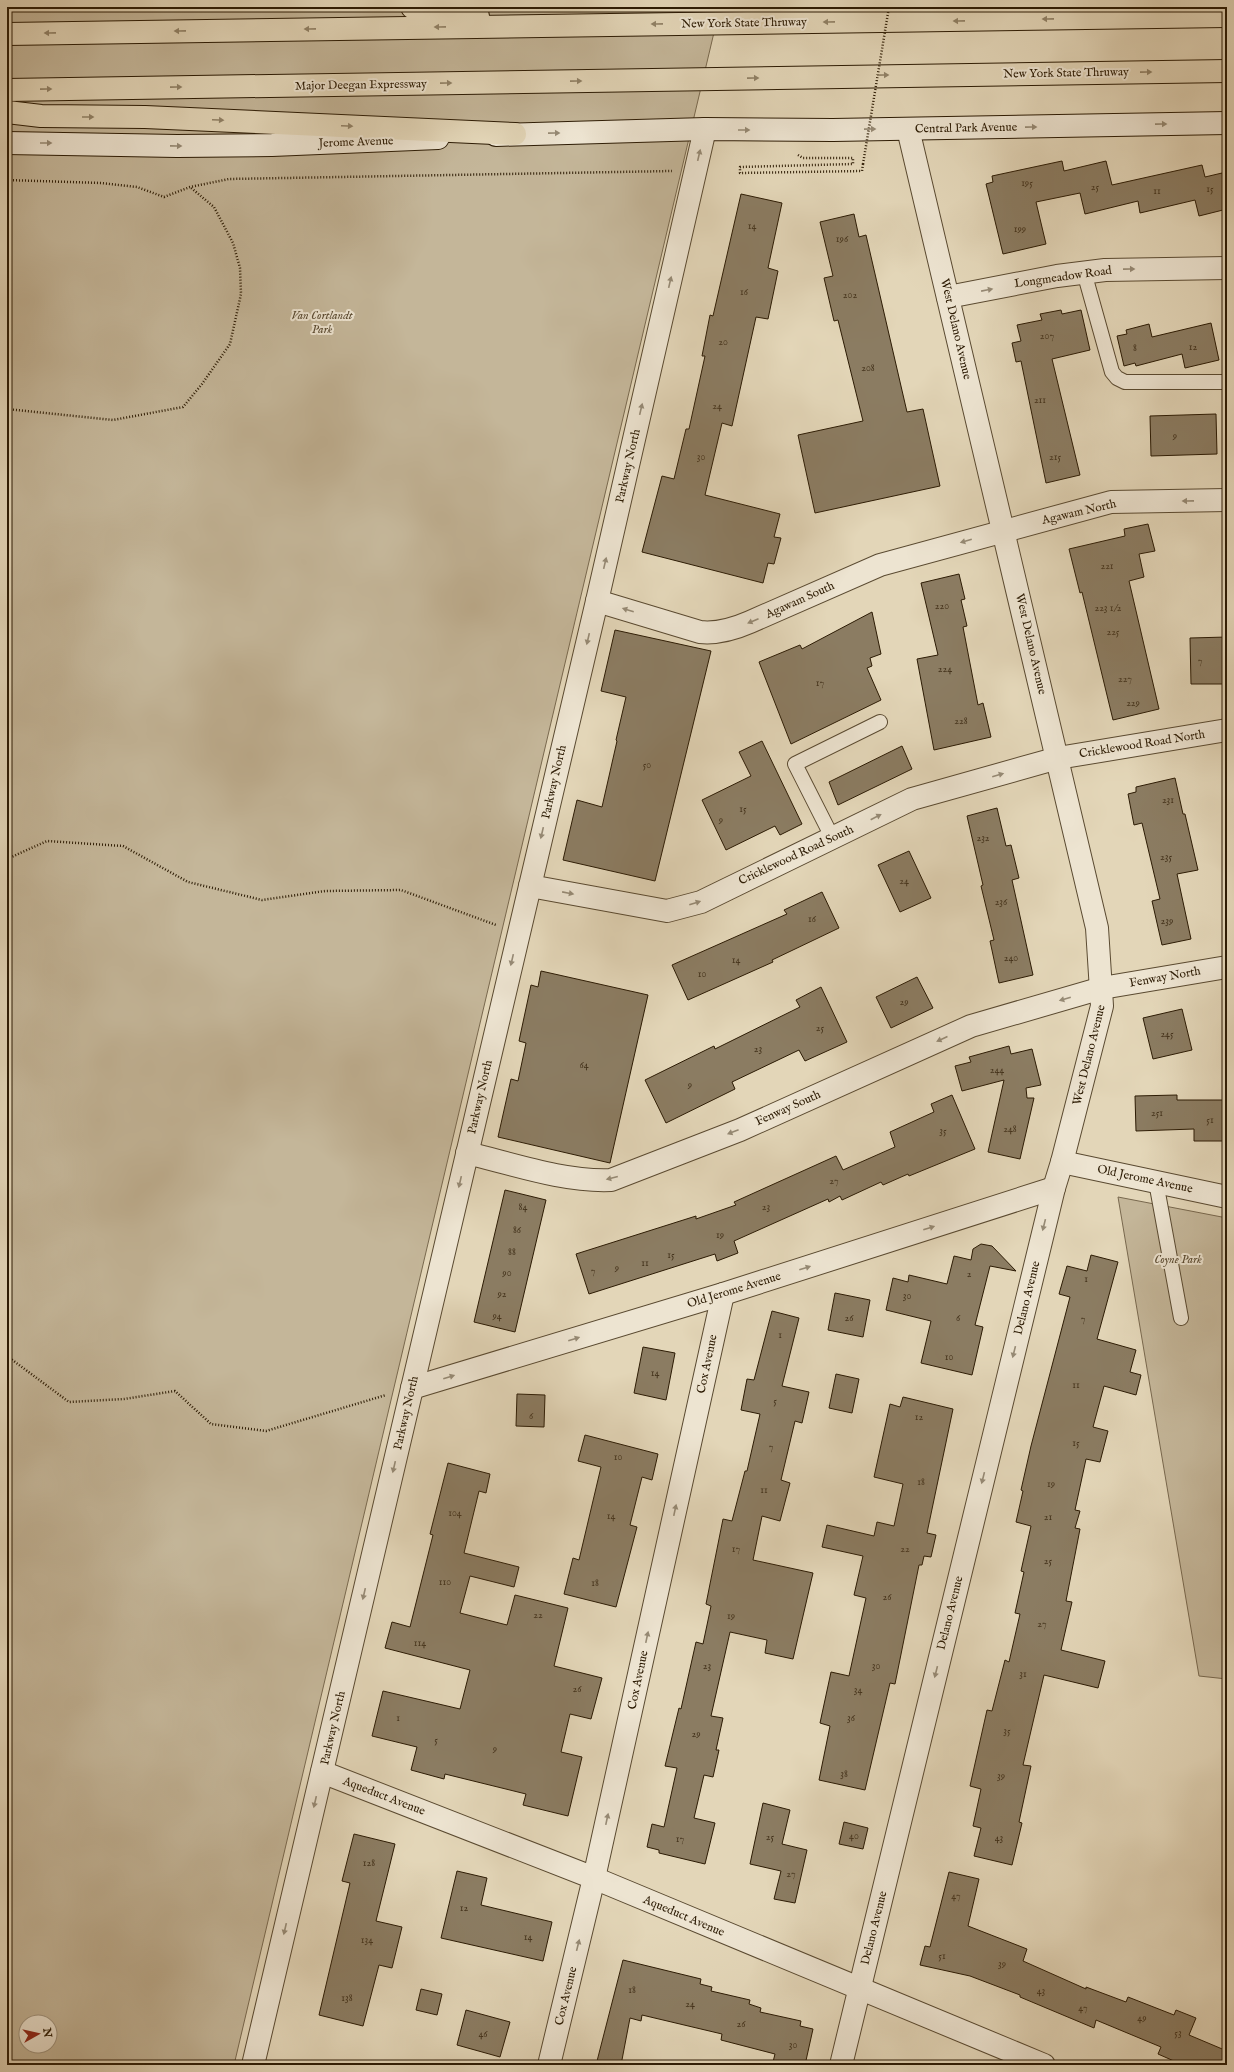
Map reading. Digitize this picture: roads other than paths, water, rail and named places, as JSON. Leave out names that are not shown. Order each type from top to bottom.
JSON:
[{"type":"highway","points":[[412,7],[549,26]]},
{"type":"highway","name":"New York State Thruway","points":[[549,26],[1227,16]]},
{"type":"highway","points":[[7,34],[549,26]]},
{"type":"highway","name":"New York State Thruway","points":[[714,79],[1227,71]]},
{"type":"highway","name":"Major Deegan Expressway","points":[[7,90],[714,79]]},
{"type":"highway","points":[[7,112],[41,116],[145,117],[515,134]]},
{"type":"street","name":"Central Park Avenue","points":[[705,129],[908,129],[1227,123]]},
{"type":"street","name":"Jerome Avenue","points":[[7,144],[177,146],[272,145],[363,143],[515,134],[705,129]]},
{"type":"street","name":"Parkway North","points":[[253,2065],[597,601],[705,129]]},
{"type":"street","name":"West Delano Avenue","points":[[908,129],[1097,928],[1102,1006],[1062,1162]]},
{"type":"street","name":"Longmeadow Road","points":[[948,297],[1084,272],[1105,270],[1227,268]]},
{"type":"street","name":"Agawam North","points":[[1003,530],[1111,502],[1227,500]]},
{"type":"street","name":"Agawam South","points":[[597,601],[700,632],[711,633],[730,630],[880,565],[1003,530]]},
{"type":"street","name":"Cricklewood Road North","points":[[1058,758],[1227,730]]},
{"type":"street","name":"Cricklewood Road South","points":[[530,886],[667,911],[701,902],[912,799],[1058,758]]},
{"type":"street","name":"Fenway North","points":[[1102,988],[1227,967]]},
{"type":"street","name":"Fenway South","points":[[467,1153],[571,1178],[590,1181],[611,1180],[740,1130],[971,1026],[1102,988]]},
{"type":"street","name":"Old Jerome Avenue","points":[[1062,1162],[1227,1197]]},
{"type":"street","name":"Delano Avenue","points":[[841,2065],[1054,1188],[1062,1162]]},
{"type":"street","name":"Old Jerome Avenue","points":[[412,1388],[723,1294],[1054,1188]]},
{"type":"street","name":"Cox Avenue","points":[[549,2065],[594,1878],[723,1294]]},
{"type":"street","name":"Aqueduct Avenue","points":[[322,1772],[594,1878],[1044,2065]]},
{"type":"lane","points":[[1084,272],[1112,372],[1117,378],[1125,382],[1227,382]]},
{"type":"lane","points":[[832,837],[795,764],[880,722]]},
{"type":"lane","points":[[1156,1182],[1181,1318]]},
{"type":"park label","name":"Van Cortlandt Park","points":[[322,322]]},
{"type":"park label","name":"Coyne Park","points":[[1178,1259]]}]
